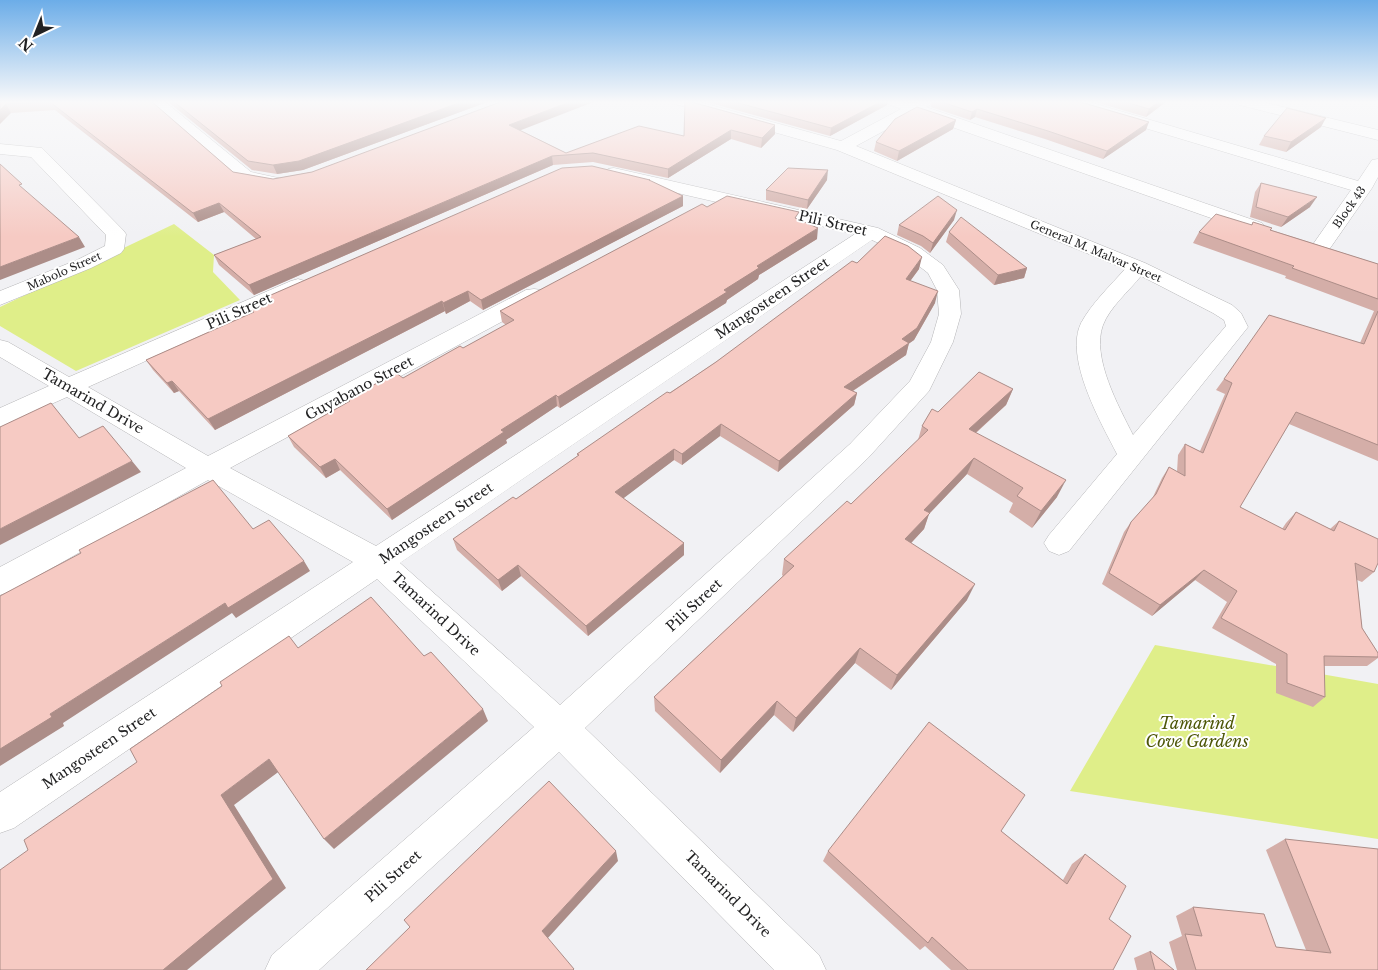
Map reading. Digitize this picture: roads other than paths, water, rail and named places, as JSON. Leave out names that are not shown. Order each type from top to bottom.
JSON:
[{"type":"street","points":[[209,146],[245,176],[260,181],[277,183],[293,180]]},
{"type":"street","points":[[1036,146],[1274,234]]},
{"type":"street","points":[[1222,146],[1363,188]]},
{"type":"street","name":"General M. Malvar Street","points":[[843,147],[1138,267],[1221,308],[1232,315],[1236,321],[1237,326],[1058,543]]},
{"type":"street","name":"Mabolo Street","points":[[0,149],[36,152],[116,234],[114,249],[84,264],[0,298]]},
{"type":"street","name":"Block 43","points":[[1301,244],[1328,253],[1378,164]]},
{"type":"street","name":"Pili Street","points":[[287,970],[560,728],[859,451],[920,385],[942,342],[950,314],[948,290],[936,270],[913,252],[871,232],[719,196],[593,169],[585,169]]},
{"type":"street","points":[[684,215],[719,196]]},
{"type":"street","name":"Mangosteen Street","points":[[0,814],[871,232]]},
{"type":"street","points":[[1130,454],[1107,411],[1087,350],[1087,336],[1091,324],[1138,267]]},
{"type":"street","name":"Pili Street","points":[[0,418],[67,386],[316,277]]},
{"type":"street","name":"Guyabano Street","points":[[0,582],[208,468],[551,285]]},
{"type":"street","name":"Tamarind Drive","points":[[0,347],[208,468],[379,562],[560,728],[804,970]]},
{"type":"park label","name":"Tamarind Cove Gardens","points":[[1197,732]]}]
